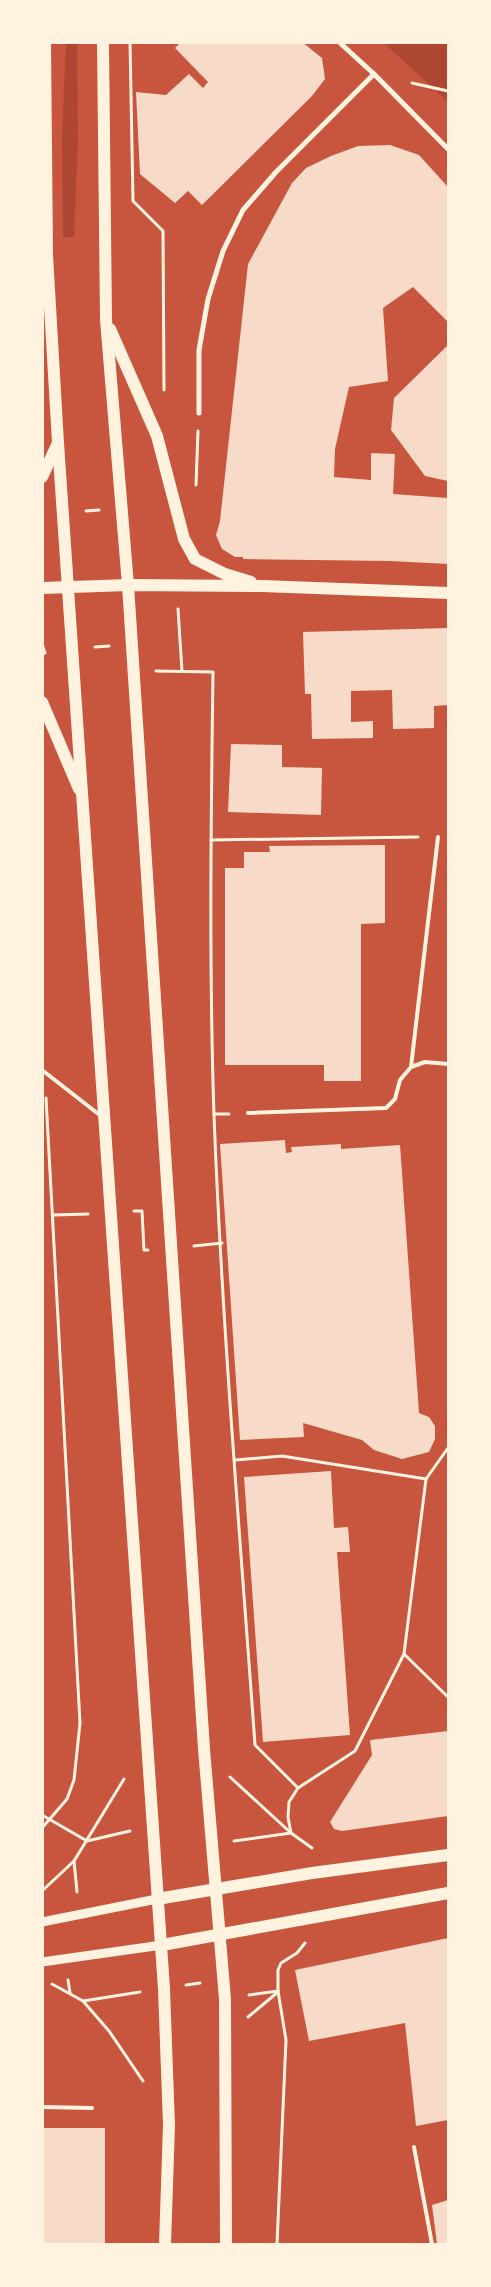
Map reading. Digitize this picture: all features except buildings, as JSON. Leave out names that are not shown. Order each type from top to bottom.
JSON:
[{"type":"main road","points":[[44,42],[47,255],[58,443],[112,1212],[146,1744],[162,1945],[169,2125],[165,2244]]},
{"type":"main road","points":[[103,42],[106,320],[134,670],[204,1749],[221,1935],[226,2036],[226,2244]]},
{"type":"main road","points":[[106,320],[157,436],[177,507],[184,540],[195,559],[225,574],[262,586]]},
{"type":"main road","points":[[42,477],[58,443]]},
{"type":"main road","points":[[42,588],[128,585],[262,586],[448,593]]},
{"type":"main road","points":[[42,702],[83,798]]},
{"type":"main road","points":[[157,1899],[312,1873],[448,1855]]},
{"type":"main road","points":[[162,1945],[448,1893]]},
{"type":"street","points":[[339,42],[374,74],[448,149]]},
{"type":"street","points":[[199,413],[200,350],[208,299],[223,251],[243,210],[276,172],[374,74]]},
{"type":"street","points":[[42,1922],[157,1899]]},
{"type":"street","points":[[42,1962],[162,1945]]},
{"type":"lane","points":[[411,1067],[438,837]]},
{"type":"lane","points":[[248,1113],[386,1108],[395,1099],[400,1080],[411,1067],[425,1062],[448,1064]]},
{"type":"lane","points":[[44,1071],[105,1119]]},
{"type":"lane","points":[[42,2108],[92,2108]]},
{"type":"lane","points":[[414,2146],[432,2244]]},
{"type":"path","points":[[130,42],[133,201],[163,231],[164,397]]},
{"type":"path","points":[[177,507],[196,498],[199,413]]},
{"type":"path","points":[[42,644],[44,654],[73,648],[118,646]]},
{"type":"path","points":[[134,670],[213,672],[211,840],[214,1114],[255,1745],[298,1788]]},
{"type":"path","points":[[211,840],[438,837]]},
{"type":"path","points":[[42,1828],[67,1798],[74,1780],[80,1723],[54,1215],[44,1071]]},
{"type":"path","points":[[54,1215],[142,1211],[144,1250],[222,1243]]},
{"type":"path","points":[[291,1833],[288,1817],[289,1802],[298,1788],[354,1751],[404,1654],[426,1479],[448,1448]]},
{"type":"path","points":[[235,1460],[282,1456],[426,1479]]},
{"type":"path","points":[[404,1654],[448,1697]]},
{"type":"path","points":[[42,1891],[74,1861],[146,1744]]},
{"type":"path","points":[[204,1749],[245,1792],[291,1833],[306,1843]]},
{"type":"path","points":[[42,1815],[49,1821],[87,1841]]},
{"type":"path","points":[[277,2244],[286,2040],[278,1991],[278,1970],[281,1963],[297,1953]]},
{"type":"path","points":[[50,1983],[83,2001],[109,2031],[144,2082]]},
{"type":"path","points":[[226,2036],[278,1991]]},
{"type":"shaded area","points":[[66,43],[77,43],[78,136],[74,237],[63,237],[62,137]]},
{"type":"shaded area","points":[[384,43],[448,43],[448,102]]}]
